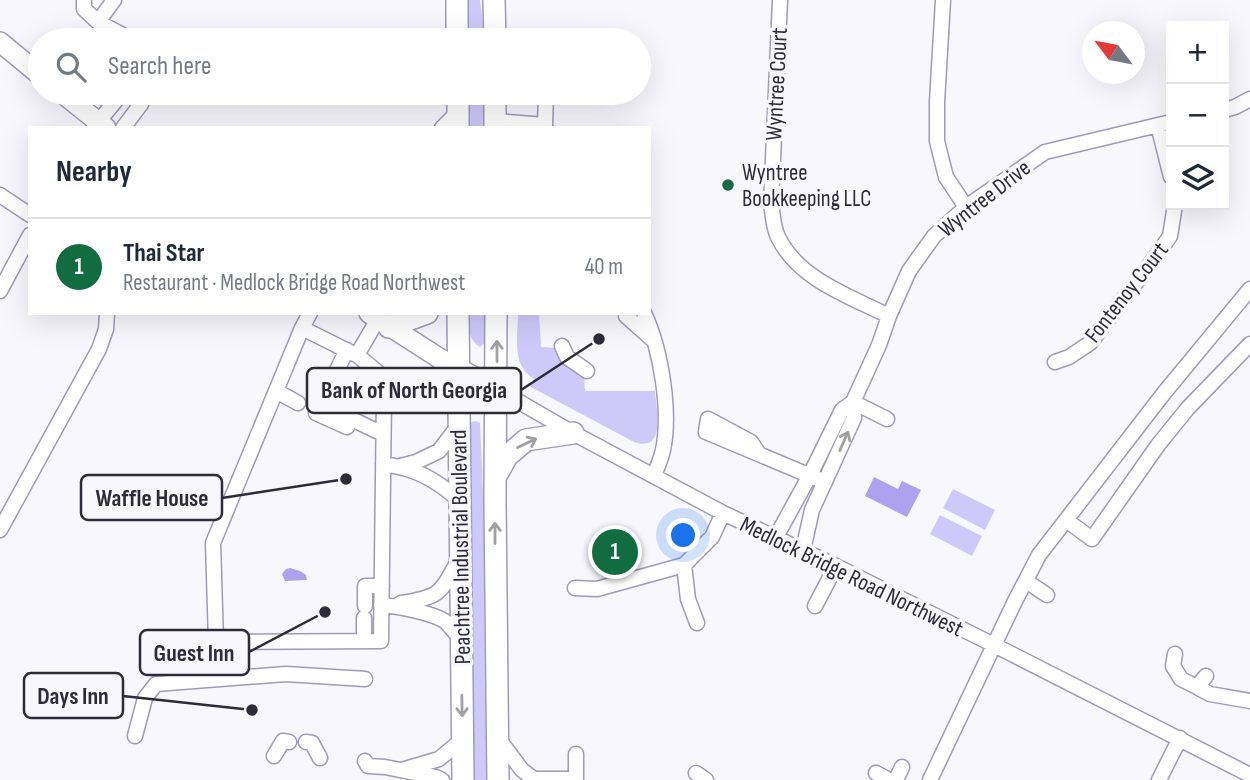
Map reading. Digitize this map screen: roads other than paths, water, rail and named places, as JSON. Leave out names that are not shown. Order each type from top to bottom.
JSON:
[{"type":"highway","points":[[457,0],[457,28]]},
{"type":"highway","points":[[494,0],[495,28]]},
{"type":"highway","points":[[495,105],[495,125]]},
{"type":"highway","points":[[379,320],[413,315]]},
{"type":"highway","name":"Peachtree Industrial Boulevard","points":[[458,315],[463,780]]},
{"type":"highway","name":"Peachtree Industrial Boulevard","points":[[498,780],[496,476],[499,315]]},
{"type":"highway","points":[[496,476],[507,456],[526,440],[573,433]]},
{"type":"main road","points":[[0,42],[28,65]]},
{"type":"main road","points":[[75,105],[99,126]]},
{"type":"main road","name":"Medlock Bridge Road Northwest","points":[[379,320],[497,389]]},
{"type":"street","points":[[84,0],[84,9],[109,28]]},
{"type":"street","points":[[98,22],[114,0]]},
{"type":"street","name":"Wyntree Court","points":[[780,0],[771,204],[776,234],[791,259],[817,279],[889,316]]},
{"type":"street","points":[[943,0],[937,141],[946,177],[966,207]]},
{"type":"street","points":[[1229,109],[1250,99]]},
{"type":"street","points":[[99,126],[114,105]]},
{"type":"street","points":[[124,126],[140,105]]},
{"type":"street","points":[[495,125],[549,126],[547,105]]},
{"type":"street","points":[[444,126],[458,111]]},
{"type":"street","points":[[1165,123],[1168,147]]},
{"type":"street","name":"Wyntree Drive","points":[[803,550],[811,510],[854,418],[853,402],[909,271],[934,236],[966,207],[1045,152],[1165,123]]},
{"type":"street","points":[[0,195],[28,214]]},
{"type":"street","name":"Fontenoy Court","points":[[1055,362],[1069,357],[1090,343],[1170,236],[1174,210]]},
{"type":"street","points":[[0,290],[28,239]]},
{"type":"street","points":[[930,780],[1039,555],[1164,393],[1250,289]]},
{"type":"street","points":[[0,530],[99,349],[107,315]]},
{"type":"street","points":[[302,328],[352,353],[381,375],[384,397],[381,641],[216,642],[213,543],[302,328],[309,315]]},
{"type":"street","points":[[645,315],[651,327],[662,374],[666,429],[663,453],[654,476]]},
{"type":"street","points":[[626,316],[654,341]]},
{"type":"street","points":[[379,320],[352,353],[324,396],[337,412],[383,439]]},
{"type":"street","points":[[1066,520],[1093,538],[1158,445],[1188,408],[1250,344]]},
{"type":"street","points":[[562,346],[567,357],[587,371]]},
{"type":"street","name":"Medlock Bridge Road Northwest","points":[[497,389],[723,513],[836,566],[1250,775]]},
{"type":"street","points":[[276,391],[298,402]]},
{"type":"street","points":[[853,402],[887,419]]},
{"type":"street","name":"Wyntree Drive","points":[[776,537],[842,410],[853,402]]},
{"type":"street","points":[[316,413],[383,439]]},
{"type":"street","points":[[400,466],[439,451],[458,425]]},
{"type":"street","points":[[759,454],[825,482]]},
{"type":"street","points":[[383,464],[400,466],[439,482],[459,500]]},
{"type":"street","points":[[575,588],[597,589],[684,565],[712,537],[723,513]]},
{"type":"street","points":[[684,543],[698,550]]},
{"type":"street","points":[[397,606],[428,599],[443,590],[460,558]]},
{"type":"street","points":[[684,565],[688,599],[696,623]]},
{"type":"street","points":[[815,606],[836,566]]},
{"type":"street","points":[[1026,580],[1047,595]]},
{"type":"street","points":[[364,641],[365,586],[382,586]]},
{"type":"street","points":[[381,605],[425,612],[444,621],[461,639]]},
{"type":"street","points":[[1175,654],[1173,666],[1181,678],[1202,682],[1210,694],[1250,701]]},
{"type":"street","points":[[135,736],[145,698],[156,684],[286,674],[365,679]]},
{"type":"street","points":[[497,737],[533,780],[576,779],[576,754]]},
{"type":"street","points":[[1159,780],[1180,738]]},
{"type":"street","points":[[389,773],[439,760],[462,740]]},
{"type":"street","points":[[274,756],[284,741],[289,741]]},
{"type":"street","points":[[306,743],[312,743],[320,758]]},
{"type":"street","points":[[366,761],[368,766],[389,773],[436,777],[442,780]]},
{"type":"place","name":"Wyntree Bookkeeping LLC","points":[[728,185]]},
{"type":"place","name":"Bank of North Georgia","points":[[599,339]]},
{"type":"place","name":"Waffle House","points":[[346,479]]},
{"type":"place","name":"Thai Star","points":[[615,552]]},
{"type":"place","name":"Guest Inn","points":[[325,612]]},
{"type":"place","name":"Days Inn","points":[[252,710]]}]
